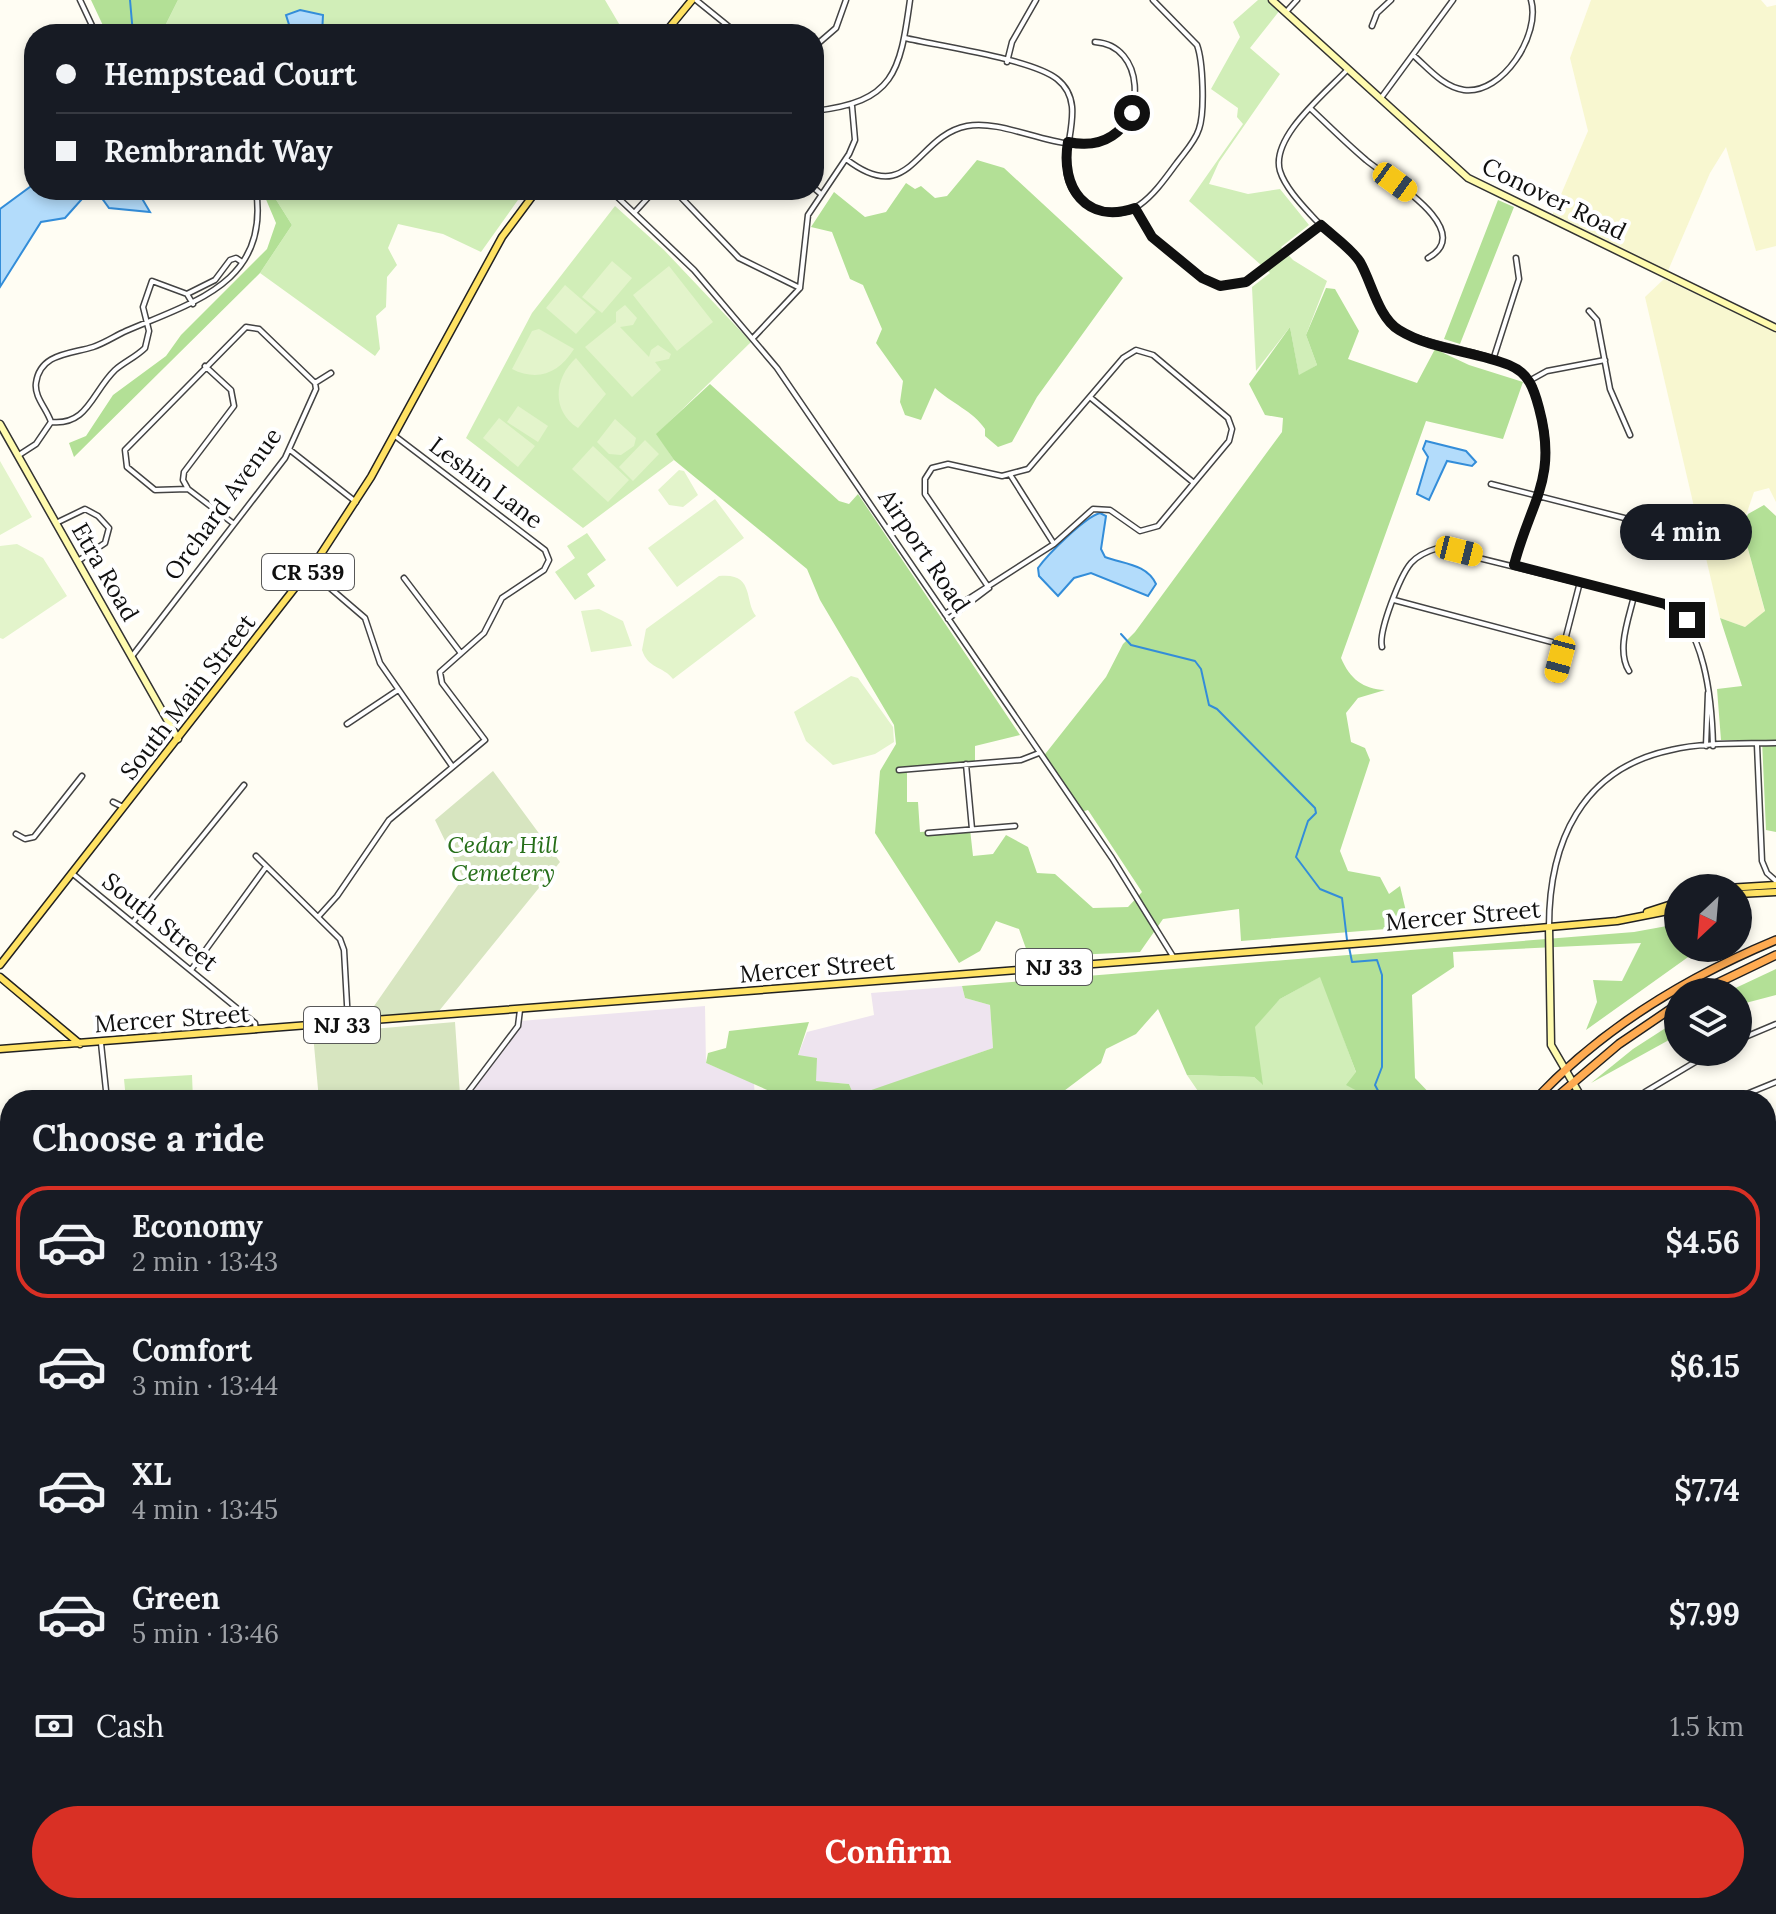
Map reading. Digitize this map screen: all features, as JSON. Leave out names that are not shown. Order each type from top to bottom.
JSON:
[{"type":"highway","points":[[1545,1090],[1607,1036],[1668,994],[1776,940]]},
{"type":"highway","points":[[1728,978],[1776,955]]},
{"type":"highway","points":[[1564,1090],[1619,1044],[1664,1013]]},
{"type":"main road","points":[[673,24],[694,0]]},
{"type":"main road","name":"South Main Street","points":[[0,965],[309,570],[356,502],[458,313],[502,237],[530,200]]},
{"type":"main road","points":[[1752,885],[1776,883]]},
{"type":"main road","points":[[1752,893],[1776,892]]},
{"type":"main road","name":"Mercer Street","points":[[1637,916],[1664,907]]},
{"type":"main road","name":"Mercer Street","points":[[0,1049],[256,1032],[1348,944],[1549,927],[1664,911]]},
{"type":"main road","points":[[0,977],[80,1044]]},
{"type":"street","points":[[80,0],[91,24]]},
{"type":"street","points":[[694,0],[725,24]]},
{"type":"street","points":[[824,38],[836,28],[846,0]]},
{"type":"street","points":[[824,110],[852,106],[875,94],[890,78],[905,38],[910,0]]},
{"type":"street","points":[[1007,62],[1012,42],[1036,0]]},
{"type":"street","points":[[905,38],[1046,73],[1065,87],[1073,113],[1066,174],[1082,200],[1107,212],[1135,208],[1153,195],[1193,141],[1201,120],[1198,48],[1187,31],[1153,0]]},
{"type":"street","name":"Conover Road","points":[[1272,0],[1452,166],[1477,183],[1776,328]]},
{"type":"street","points":[[1286,12],[1297,0]]},
{"type":"street","points":[[1372,26],[1377,13],[1391,0]]},
{"type":"street","points":[[1380,99],[1453,0]]},
{"type":"street","points":[[1413,55],[1448,85],[1469,90],[1489,84],[1502,73],[1528,38],[1533,23],[1531,0]]},
{"type":"street","points":[[846,159],[871,175],[896,175],[912,166],[951,132],[969,126],[1085,145],[1106,140],[1125,126],[1134,108],[1136,90],[1131,70],[1110,47],[1095,42]]},
{"type":"street","points":[[1348,69],[1285,139],[1279,165],[1287,184],[1321,225],[1358,259],[1394,326],[1414,337],[1512,366],[1529,381],[1547,440],[1540,496],[1524,526],[1514,565]]},
{"type":"street","points":[[824,190],[846,159],[856,132],[852,106]]},
{"type":"street","points":[[1311,109],[1366,160],[1430,208],[1440,235],[1436,252],[1428,258]]},
{"type":"street","points":[[51,422],[36,383],[51,358],[94,347],[193,304],[230,279],[242,262],[257,228],[256,200]]},
{"type":"street","name":"Airport Road","points":[[620,200],[694,270],[753,338],[812,418],[1174,958]]},
{"type":"street","points":[[634,213],[646,200]]},
{"type":"street","points":[[684,200],[739,258],[800,288]]},
{"type":"street","points":[[753,338],[800,288],[804,274],[806,219],[817,200]]},
{"type":"street","points":[[1135,208],[1152,237],[1202,278],[1220,286],[1246,282],[1321,225]]},
{"type":"street","points":[[187,294],[215,280],[230,260],[236,258],[242,262]]},
{"type":"street","points":[[1493,360],[1519,279],[1516,258]]},
{"type":"street","points":[[51,422],[65,423],[80,417],[115,370],[145,348],[147,324],[143,307],[152,281],[187,294],[193,304]]},
{"type":"street","points":[[1589,311],[1597,320],[1612,394],[1630,435]]},
{"type":"street","points":[[188,489],[155,490],[127,467],[124,454],[240,329],[254,327],[315,383],[331,373]]},
{"type":"street","points":[[948,619],[1054,544],[1096,508],[1110,510],[1137,530],[1152,530],[1229,441],[1231,425],[1224,413],[1155,356],[1140,350],[1129,353],[1035,464],[1011,476],[992,475],[945,464],[932,468],[925,479],[925,494],[989,588]]},
{"type":"street","points":[[1529,381],[1547,371],[1605,360]]},
{"type":"street","points":[[205,366],[231,390],[234,406],[184,472],[183,483],[234,524]]},
{"type":"street","name":"Orchard Avenue","points":[[133,655],[290,450],[316,389],[315,383]]},
{"type":"street","points":[[1090,398],[1194,483]]},
{"type":"street","points":[[18,456],[40,440],[51,422]]},
{"type":"street","name":"Etra Road","points":[[0,424],[178,739]]},
{"type":"street","name":"Leshin Lane","points":[[393,435],[549,556],[544,570],[502,598],[484,633],[441,668],[440,680],[485,740],[452,766]]},
{"type":"street","points":[[290,450],[356,502]]},
{"type":"street","points":[[1011,476],[1054,544]]},
{"type":"street","points":[[1491,484],[1644,523],[1661,521]]},
{"type":"street","points":[[56,523],[85,509],[106,523],[109,538],[78,561]]},
{"type":"street","points":[[1382,647],[1380,636],[1408,566],[1420,555],[1435,549],[1450,548],[1672,607],[1687,620],[1712,701],[1713,746]]},
{"type":"street","points":[[309,570],[365,618],[375,656],[452,766],[389,820],[337,896],[318,917]]},
{"type":"street","points":[[404,578],[460,652]]},
{"type":"street","points":[[1555,679],[1580,582]]},
{"type":"street","points":[[945,614],[989,588]]},
{"type":"street","points":[[1629,671],[1625,663],[1625,645],[1634,596]]},
{"type":"street","points":[[1394,600],[1563,645]]},
{"type":"street","points":[[347,724],[398,690]]},
{"type":"street","points":[[1706,746],[1708,693]]},
{"type":"street","points":[[1576,1090],[1564,1072],[1550,1037],[1550,880],[1568,827],[1590,796],[1610,778],[1645,757],[1670,750],[1706,746],[1776,743]]},
{"type":"street","points":[[1757,744],[1762,864],[1776,883]]},
{"type":"street","points":[[899,770],[1021,760],[1039,753]]},
{"type":"street","points":[[966,764],[972,829]]},
{"type":"street","points":[[16,834],[25,839],[34,837],[82,776]]},
{"type":"street","points":[[133,922],[244,785]]},
{"type":"street","points":[[928,833],[1015,826]]},
{"type":"street","points":[[256,856],[342,944],[348,1024]]},
{"type":"street","points":[[191,970],[266,867]]},
{"type":"street","name":"South Street","points":[[73,874],[255,1023],[256,1032]]},
{"type":"street","points":[[470,1090],[518,1026],[520,1010]]},
{"type":"street","points":[[1752,1034],[1776,1024]]},
{"type":"street","points":[[101,1043],[106,1090]]},
{"type":"street","points":[[1648,1090],[1689,1066]]},
{"type":"street","points":[[1756,1090],[1776,1082]]},
{"type":"shaded area","points":[[962,986],[965,998],[990,1005],[993,1048],[874,1090],[851,1090],[849,1084],[815,1081],[798,1055],[807,1032],[874,1015],[871,993]]},
{"type":"shaded area","points":[[705,1006],[706,1063],[754,1083],[754,1090],[469,1090],[520,1021]]},
{"type":"green space","points":[[91,0],[178,0],[166,24],[102,24]]},
{"type":"green space","points":[[178,0],[605,0],[619,24],[166,24]]},
{"type":"green space","points":[[1258,0],[1269,0],[1280,10],[1250,48],[1280,74],[1219,162],[1209,184],[1248,194],[1280,189],[1309,225],[1281,247],[1293,260],[1327,281],[1306,335],[1317,365],[1299,376],[1290,327],[1256,371],[1252,287],[1270,273],[1189,201],[1243,124],[1237,117],[1238,108],[1211,89],[1240,37],[1233,22]]},
{"type":"green space","points":[[1591,0],[1761,0],[1767,7],[1776,5],[1776,246],[1756,251],[1726,147],[1710,173],[1667,273],[1551,218],[1588,131],[1570,58]]},
{"type":"green space","points":[[977,160],[1004,168],[1123,278],[1037,397],[1012,442],[998,447],[985,436],[985,429],[974,417],[935,388],[921,420],[905,415],[900,402],[903,381],[876,343],[882,329],[863,285],[850,279],[832,232],[811,227],[834,192],[865,217],[886,212],[906,183],[915,189],[921,186],[935,198],[947,196]]},
{"type":"green space","points":[[266,200],[276,200],[292,225],[260,273],[74,457],[69,443],[86,436],[113,395],[166,356],[181,335],[267,249],[276,223]]},
{"type":"green space","points":[[276,200],[518,200],[481,252],[443,234],[398,224],[388,248],[397,265],[387,277],[386,307],[376,316],[380,349],[375,356],[260,273],[292,225]]},
{"type":"green space","points":[[1498,200],[1514,207],[1460,344],[1444,339]]},
{"type":"green space","points":[[615,206],[664,250],[751,342],[657,434],[674,460],[583,528],[466,438],[532,313]]},
{"type":"green space","points":[[612,261],[632,278],[602,313],[582,297]]},
{"type":"green space","points":[[669,266],[713,322],[677,351],[633,295]]},
{"type":"green space","points":[[1664,279],[1776,332],[1776,502],[1769,488],[1754,492],[1742,527],[1765,612],[1745,627],[1720,618],[1645,297]]},
{"type":"green space","points":[[565,285],[596,312],[576,334],[546,308]]},
{"type":"green space","points":[[1326,288],[1335,289],[1359,331],[1348,359],[1417,383],[1435,349],[1469,365],[1523,382],[1503,439],[1426,421],[1341,658],[1358,682],[1385,690],[1358,698],[1346,713],[1351,742],[1365,748],[1370,760],[1340,851],[1348,871],[1380,877],[1389,894],[1400,886],[1408,920],[1435,925],[1241,941],[1239,909],[1163,919],[1140,952],[1029,957],[1019,929],[996,921],[980,951],[959,963],[875,833],[880,771],[896,744],[894,725],[820,600],[807,569],[674,460],[656,434],[710,384],[839,501],[849,504],[858,494],[1020,735],[975,746],[975,763],[907,769],[907,802],[918,802],[920,832],[970,829],[973,856],[993,854],[1006,835],[1028,847],[1037,873],[1055,874],[1093,908],[1128,907],[1142,892],[1088,810],[1081,812],[1042,758],[1106,677],[1123,644],[1282,432],[1283,418],[1265,415],[1249,384],[1290,327],[1299,375],[1317,365],[1306,335]]},
{"type":"green space","points":[[625,305],[637,318],[633,325],[620,327],[649,357],[651,350],[658,345],[671,354],[669,359],[655,362],[661,370],[632,397],[585,347],[616,322],[616,312]]},
{"type":"green space","points":[[539,329],[574,349],[562,364],[547,373],[531,375],[512,369],[532,331]]},
{"type":"green space","points":[[576,358],[606,394],[578,428],[563,413],[559,394],[563,375]]},
{"type":"green space","points":[[518,406],[548,426],[538,442],[507,422]]},
{"type":"green space","points":[[499,418],[535,446],[518,467],[483,438]]},
{"type":"green space","points":[[615,419],[636,438],[634,446],[621,455],[609,454],[597,442]]},
{"type":"green space","points":[[645,440],[659,454],[633,481],[619,467]]},
{"type":"green space","points":[[593,446],[629,480],[608,502],[572,469]]},
{"type":"green space","points":[[0,461],[32,517],[0,535]]},
{"type":"green space","points":[[679,470],[684,471],[698,495],[683,507],[669,505],[658,490]]},
{"type":"green space","points":[[715,499],[744,538],[677,587],[648,548]]},
{"type":"green space","points":[[1764,505],[1776,516],[1776,832],[1766,830],[1762,740],[1721,740],[1717,689],[1742,686],[1720,618],[1745,627],[1765,611],[1742,527],[1748,514]]},
{"type":"green space","points":[[587,533],[606,560],[587,574],[595,586],[575,600],[555,572],[575,558],[567,546]]},
{"type":"green space","points":[[17,544],[43,558],[67,596],[3,639],[0,638],[0,546]]},
{"type":"green space","points":[[719,576],[738,578],[743,583],[756,616],[673,679],[645,656],[642,650],[646,629]]},
{"type":"green space","points":[[599,609],[623,621],[632,646],[591,652],[581,611]]},
{"type":"green space","points":[[851,676],[858,678],[893,727],[894,742],[875,754],[833,765],[806,741],[794,712]]},
{"type":"green space","name":"Cedar Hill Cemetery","points":[[493,771],[560,862],[439,1011],[371,1017],[372,1009],[463,878],[435,820]]},
{"type":"green space","points":[[1664,927],[1664,962],[1681,962],[1586,1030],[1597,1002],[1593,980],[1622,981],[1641,943],[1453,952],[1454,967],[1412,995],[1415,1078],[1426,1090],[1355,1090],[1346,1085],[1356,1072],[1320,977],[1280,999],[1255,1027],[1263,1085],[1254,1077],[1187,1075],[1158,1009],[1136,1034],[1106,1049],[1101,1063],[1065,1090],[871,1090],[993,1048],[990,1005],[965,998],[962,986],[1634,932]]},
{"type":"green space","points":[[1776,969],[1776,995],[1752,1001],[1752,980]]},
{"type":"green space","points":[[1321,976],[1362,1090],[1197,1090],[1187,1075],[1254,1077],[1262,1084],[1254,1027],[1280,999]]},
{"type":"green space","points":[[455,1022],[460,1090],[318,1090],[313,1034]]},
{"type":"green space","points":[[809,1022],[798,1055],[817,1058],[816,1081],[849,1084],[852,1090],[767,1090],[706,1063],[708,1053],[726,1048],[729,1031]]},
{"type":"green space","points":[[1664,1029],[1664,1043],[1591,1083]]},
{"type":"green space","points":[[192,1075],[193,1090],[125,1090],[124,1079]]},
{"type":"water","points":[[300,10],[323,15],[323,24],[289,24],[286,15]]},
{"type":"water","points":[[24,191],[24,200],[81,200],[65,218],[41,222],[0,287],[0,209]]},
{"type":"water","points":[[103,200],[143,200],[150,212],[109,208]]},
{"type":"water","points":[[1426,441],[1466,451],[1476,462],[1472,466],[1447,461],[1429,500],[1417,494],[1428,457],[1423,449]]},
{"type":"water","points":[[1100,513],[1106,516],[1101,549],[1105,557],[1147,572],[1156,584],[1148,596],[1091,573],[1074,578],[1058,596],[1039,576],[1038,568],[1058,546],[1085,521]]},
{"type":"waterway","points":[[130,0],[132,24]]},
{"type":"waterway","points":[[1121,634],[1131,645],[1195,661],[1201,669],[1209,705],[1217,709],[1315,808],[1316,813],[1308,821],[1296,857],[1320,889],[1342,898],[1347,940]]},
{"type":"waterway","points":[[1349,947],[1352,962],[1377,960],[1382,975],[1382,1067],[1375,1085],[1378,1090]]},
{"type":"route","points":[[1132,113],[1122,129],[1106,140],[1085,145],[1068,142],[1066,174],[1071,187],[1082,200],[1107,212],[1119,213],[1135,208],[1152,237],[1202,278],[1220,286],[1236,286],[1255,277],[1321,225],[1358,259],[1394,326],[1414,337],[1509,365],[1523,374],[1535,391],[1547,436],[1544,486],[1524,526],[1514,565],[1665,604],[1687,620]]}]
